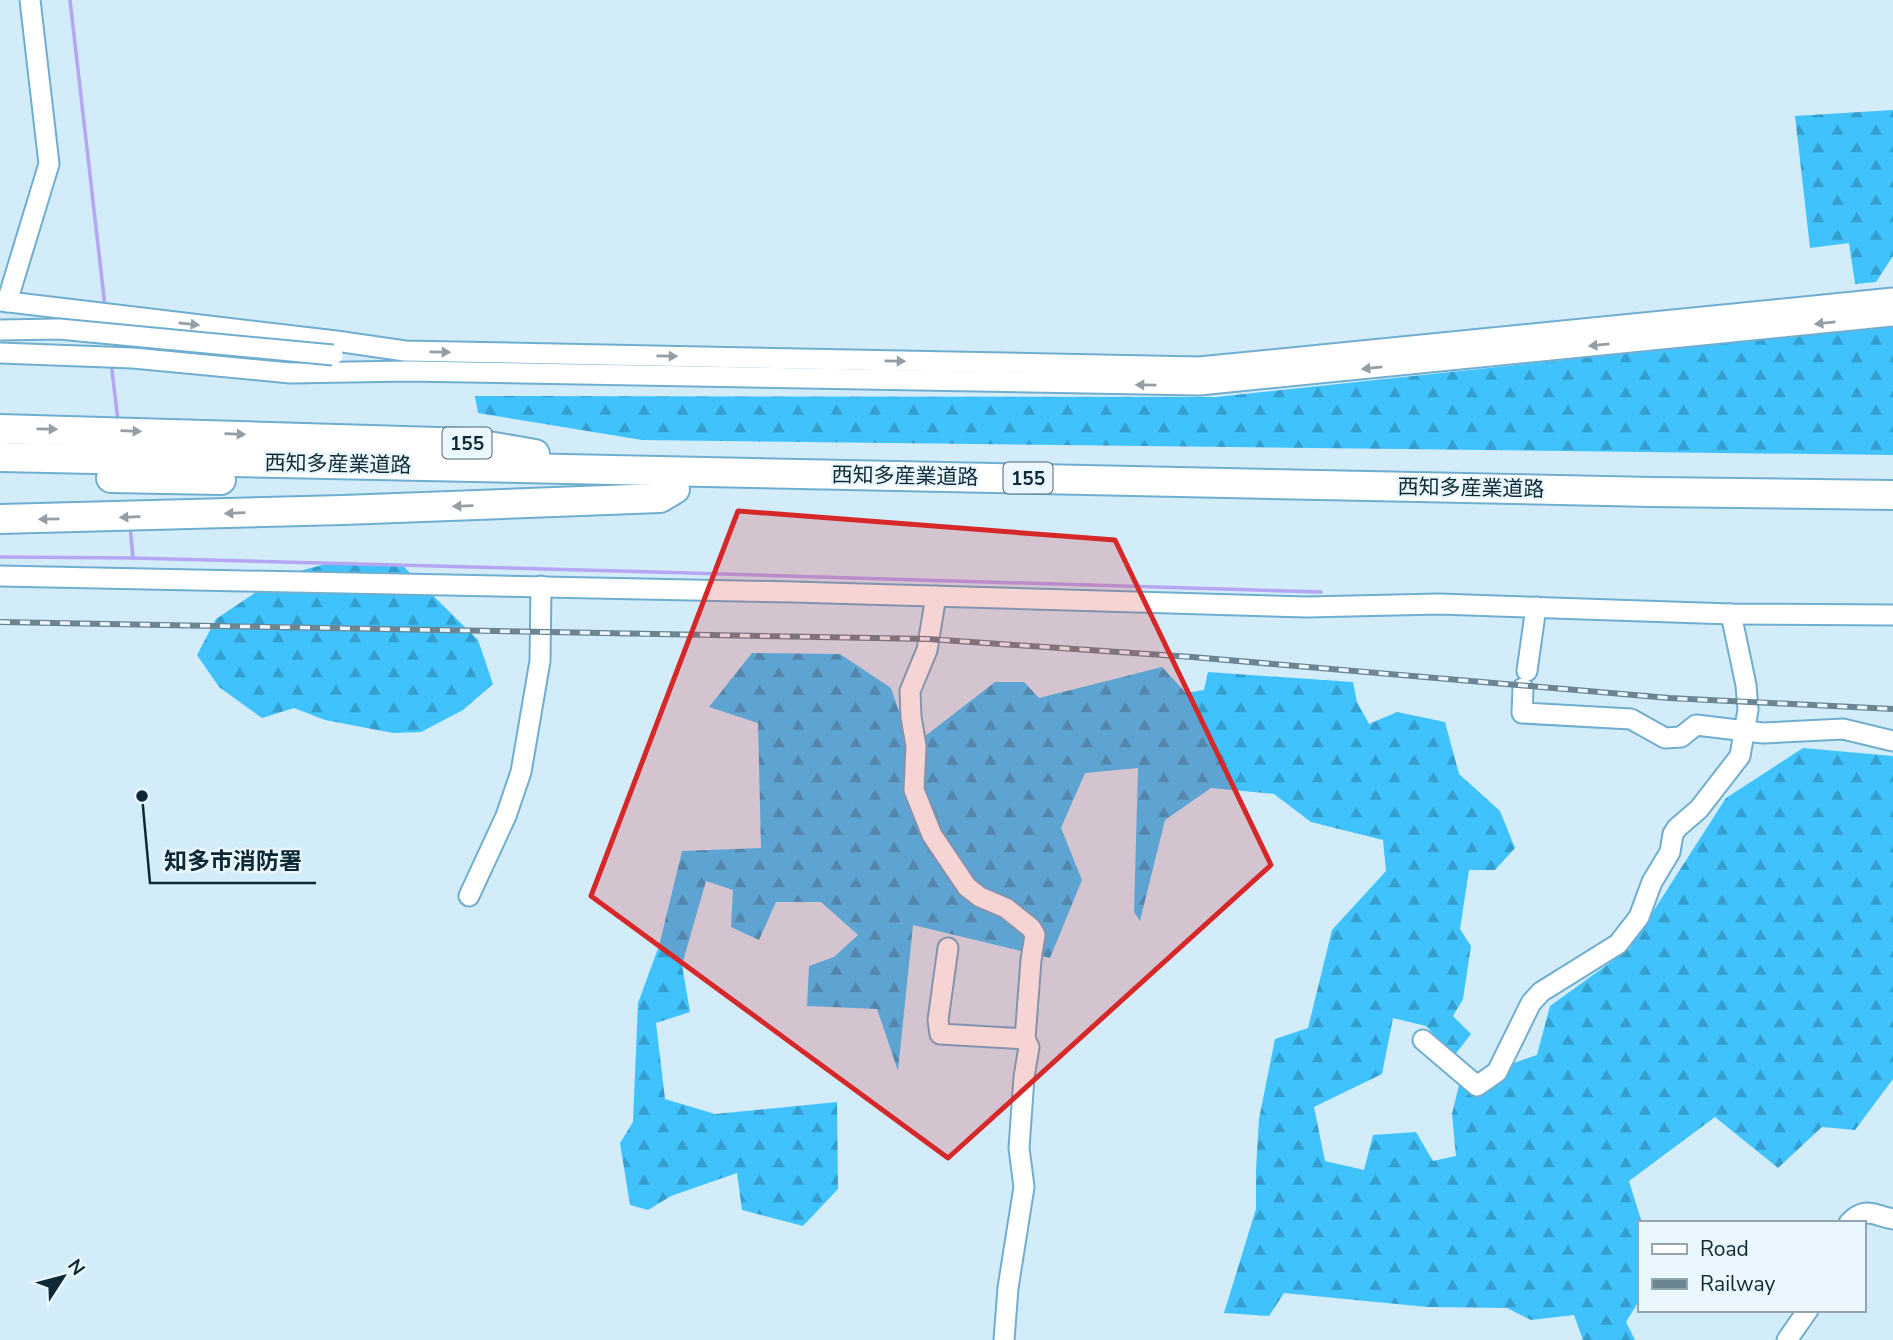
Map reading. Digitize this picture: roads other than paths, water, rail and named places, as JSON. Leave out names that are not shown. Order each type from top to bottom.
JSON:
[{"type":"highway","name":"155","points":[[0,429],[95,430],[165,457]]},
{"type":"highway","name":"西知多産業道路","points":[[0,457],[96,468]]},
{"type":"highway","name":"西知多産業道路","points":[[165,457],[676,489],[1893,514]]},
{"type":"highway","name":"西知多産業道路","points":[[0,476],[96,468],[165,457],[1653,492],[1893,495]]},
{"type":"highway","name":"155","points":[[0,519],[98,518],[660,498],[676,489]]},
{"type":"street","points":[[29,352],[11,303],[49,164],[30,0]]},
{"type":"street","points":[[0,330],[59,329],[332,355],[405,351],[1199,368],[1893,298]]},
{"type":"street","points":[[11,303],[405,351]]},
{"type":"street","points":[[0,353],[133,358],[290,373],[410,371],[1199,386],[1893,316]]},
{"type":"street","points":[[0,341],[12,337],[59,337],[410,371]]},
{"type":"street","points":[[0,576],[541,586],[1307,607],[1439,604],[1731,614],[1893,615]]},
{"type":"street","points":[[469,896],[506,816],[521,772],[540,661],[541,586]]},
{"type":"street","points":[[936,596],[927,650],[910,691],[915,746],[914,790],[932,835],[967,887],[980,897],[1006,908],[1024,921],[1035,935],[1025,1039],[1028,1047],[1019,1148],[1024,1187],[1008,1287],[1004,1340]]},
{"type":"street","points":[[1536,607],[1522,713],[1632,719],[1665,738],[1681,737],[1696,725],[1763,733],[1843,729],[1893,741]]},
{"type":"street","points":[[1423,1040],[1477,1086],[1497,1072],[1531,1003],[1542,992],[1618,944],[1627,934],[1639,917],[1652,882],[1670,852],[1673,835],[1686,819],[1699,809],[1740,756],[1748,710],[1746,685],[1731,614]]},
{"type":"street","points":[[948,948],[937,1020],[940,1034],[1025,1039]]},
{"type":"street","points":[[1851,1221],[1858,1214],[1865,1213],[1893,1219]]},
{"type":"street","points":[[1787,1340],[1807,1312]]},
{"type":"waterway","points":[[70,0],[105,306]]},
{"type":"waterway","points":[[111,362],[118,421]]},
{"type":"waterway","points":[[130,526],[133,558]]},
{"type":"waterway","points":[[0,557],[133,558],[1321,592]]},
{"type":"railway","points":[[0,622],[928,639],[1192,657],[1669,698],[1893,709]]},
{"type":"place","name":"知多市消防署","points":[[142,796]]}]
